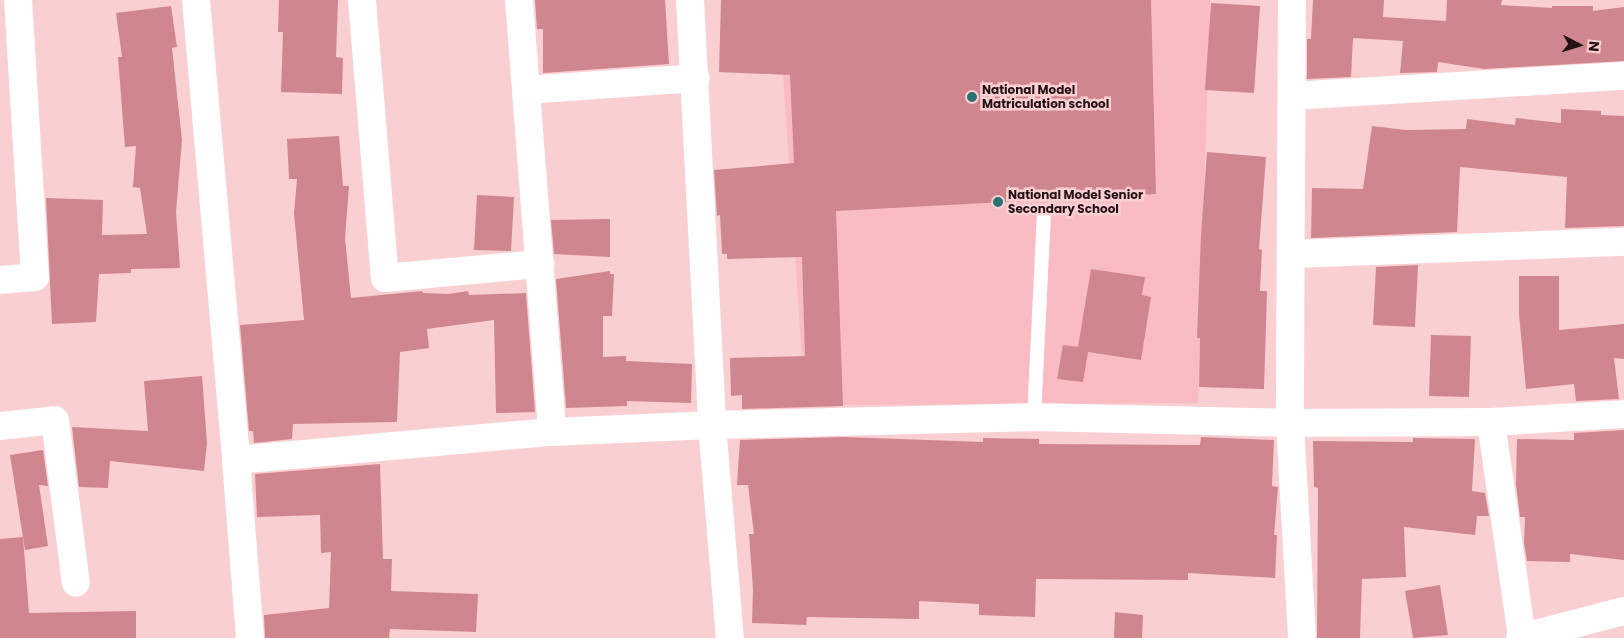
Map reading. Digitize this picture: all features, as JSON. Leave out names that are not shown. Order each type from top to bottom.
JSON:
[{"type":"street","points":[[0,280],[35,277],[18,0]]},
{"type":"street","points":[[196,0],[250,638]]},
{"type":"street","points":[[362,0],[385,278],[540,264]]},
{"type":"street","points":[[519,0],[552,432]]},
{"type":"street","points":[[690,0],[696,78],[712,425],[730,638]]},
{"type":"street","points":[[1292,0],[1290,423],[1302,638]]},
{"type":"street","points":[[1293,96],[1624,76]]},
{"type":"street","points":[[526,90],[696,78]]},
{"type":"street","points":[[1292,254],[1624,242]]},
{"type":"street","points":[[236,460],[552,432],[712,425],[1034,417],[1290,423],[1491,422],[1624,414]]},
{"type":"street","points":[[0,426],[55,420],[76,583]]},
{"type":"street","points":[[1491,422],[1531,636],[1624,611]]},
{"type":"lane","points":[[1034,417],[1044,213]]},
{"type":"shaded area","name":"National Model Senior Secondary School","points":[[778,0],[1210,0],[1198,403],[805,405]]},
{"type":"building","points":[[279,0],[338,0],[336,57],[343,58],[342,94],[281,92],[283,32],[278,32]]},
{"type":"building","points":[[535,0],[665,0],[669,64],[543,73],[543,29],[537,29]]},
{"type":"building","name":"National Model Matriculation school","points":[[721,0],[1151,0],[1156,194],[836,211],[843,406],[742,409],[742,395],[731,396],[730,358],[805,356],[802,257],[727,259],[727,254],[722,254],[720,215],[717,216],[714,170],[794,163],[790,75],[719,72]]},
{"type":"building","points":[[1313,0],[1384,0],[1383,17],[1446,21],[1447,0],[1502,0],[1501,5],[1552,8],[1552,6],[1593,6],[1593,11],[1624,7],[1624,61],[1484,69],[1438,62],[1437,72],[1400,73],[1403,41],[1353,38],[1351,77],[1307,79],[1307,39],[1311,39]]},
{"type":"building","points":[[1211,3],[1260,6],[1254,93],[1205,90]]},
{"type":"building","points":[[171,6],[177,47],[172,48],[182,140],[176,212],[180,268],[131,269],[131,273],[99,274],[96,322],[52,324],[46,198],[103,200],[102,235],[147,234],[140,188],[133,187],[136,146],[125,147],[118,57],[122,57],[116,13]]},
{"type":"building","points":[[1561,109],[1601,111],[1601,115],[1624,116],[1624,226],[1565,228],[1567,177],[1460,167],[1457,232],[1311,238],[1312,188],[1363,189],[1372,126],[1406,130],[1466,129],[1467,119],[1515,125],[1516,118],[1561,123]]},
{"type":"building","points":[[339,136],[343,186],[349,186],[345,238],[351,298],[422,291],[423,293],[448,294],[468,291],[469,295],[526,293],[535,412],[496,413],[494,320],[427,329],[429,348],[400,352],[397,422],[293,424],[292,439],[254,443],[253,431],[249,431],[240,325],[304,320],[294,213],[297,179],[289,179],[287,139]]},
{"type":"building","points":[[1207,152],[1266,157],[1259,249],[1262,250],[1260,291],[1267,291],[1264,389],[1199,387],[1200,338],[1197,338],[1201,235]]},
{"type":"building","points":[[477,195],[514,197],[511,251],[474,250]]},
{"type":"building","points":[[610,219],[610,257],[554,254],[551,220]]},
{"type":"building","points":[[1418,265],[1415,327],[1373,325],[1376,267]]},
{"type":"building","points":[[1091,269],[1145,277],[1142,295],[1151,297],[1141,360],[1088,352],[1083,382],[1057,379],[1063,345],[1078,347]]},
{"type":"building","points":[[610,271],[610,274],[614,274],[612,316],[603,316],[603,357],[626,356],[626,361],[692,364],[691,403],[627,401],[627,406],[566,408],[556,279]]},
{"type":"building","points":[[1519,276],[1559,276],[1559,330],[1624,324],[1624,359],[1614,358],[1619,399],[1576,401],[1574,384],[1526,389],[1519,314]]},
{"type":"building","points":[[1431,335],[1471,336],[1469,397],[1429,396]]},
{"type":"building","points":[[202,376],[207,443],[204,471],[110,461],[108,488],[79,487],[72,427],[148,431],[144,381]]},
{"type":"building","points":[[1624,430],[1624,560],[1570,554],[1570,562],[1527,561],[1524,543],[1525,517],[1520,517],[1516,484],[1517,439],[1574,440],[1574,433]]},
{"type":"building","points":[[844,437],[983,442],[983,438],[1039,439],[1039,444],[1200,445],[1201,437],[1274,440],[1272,486],[1278,487],[1274,535],[1277,535],[1275,578],[1188,573],[1188,580],[1036,579],[1035,617],[979,615],[979,604],[919,601],[919,619],[807,617],[806,625],[752,623],[753,589],[749,534],[754,534],[748,485],[737,485],[740,440]]},
{"type":"building","points":[[1413,438],[1475,439],[1472,491],[1485,493],[1489,516],[1477,516],[1475,535],[1404,527],[1406,577],[1362,579],[1360,638],[1317,638],[1318,488],[1314,487],[1313,441],[1413,442]]},
{"type":"building","points":[[43,450],[48,486],[39,485],[48,546],[25,550],[10,455]]},
{"type":"building","points":[[380,464],[383,559],[392,559],[391,591],[478,594],[476,632],[390,629],[389,638],[265,638],[264,615],[329,608],[331,552],[321,553],[320,515],[257,517],[255,474]]},
{"type":"building","points":[[23,537],[29,613],[136,611],[136,638],[0,638],[0,539]]},
{"type":"building","points":[[1440,585],[1448,635],[1413,638],[1405,591]]},
{"type":"building","points":[[1115,612],[1143,615],[1142,638],[1114,638]]},
{"type":"place","name":"National Model Matriculation school","points":[[972,97]]},
{"type":"place","name":"National Model Senior Secondary School","points":[[998,202]]}]
